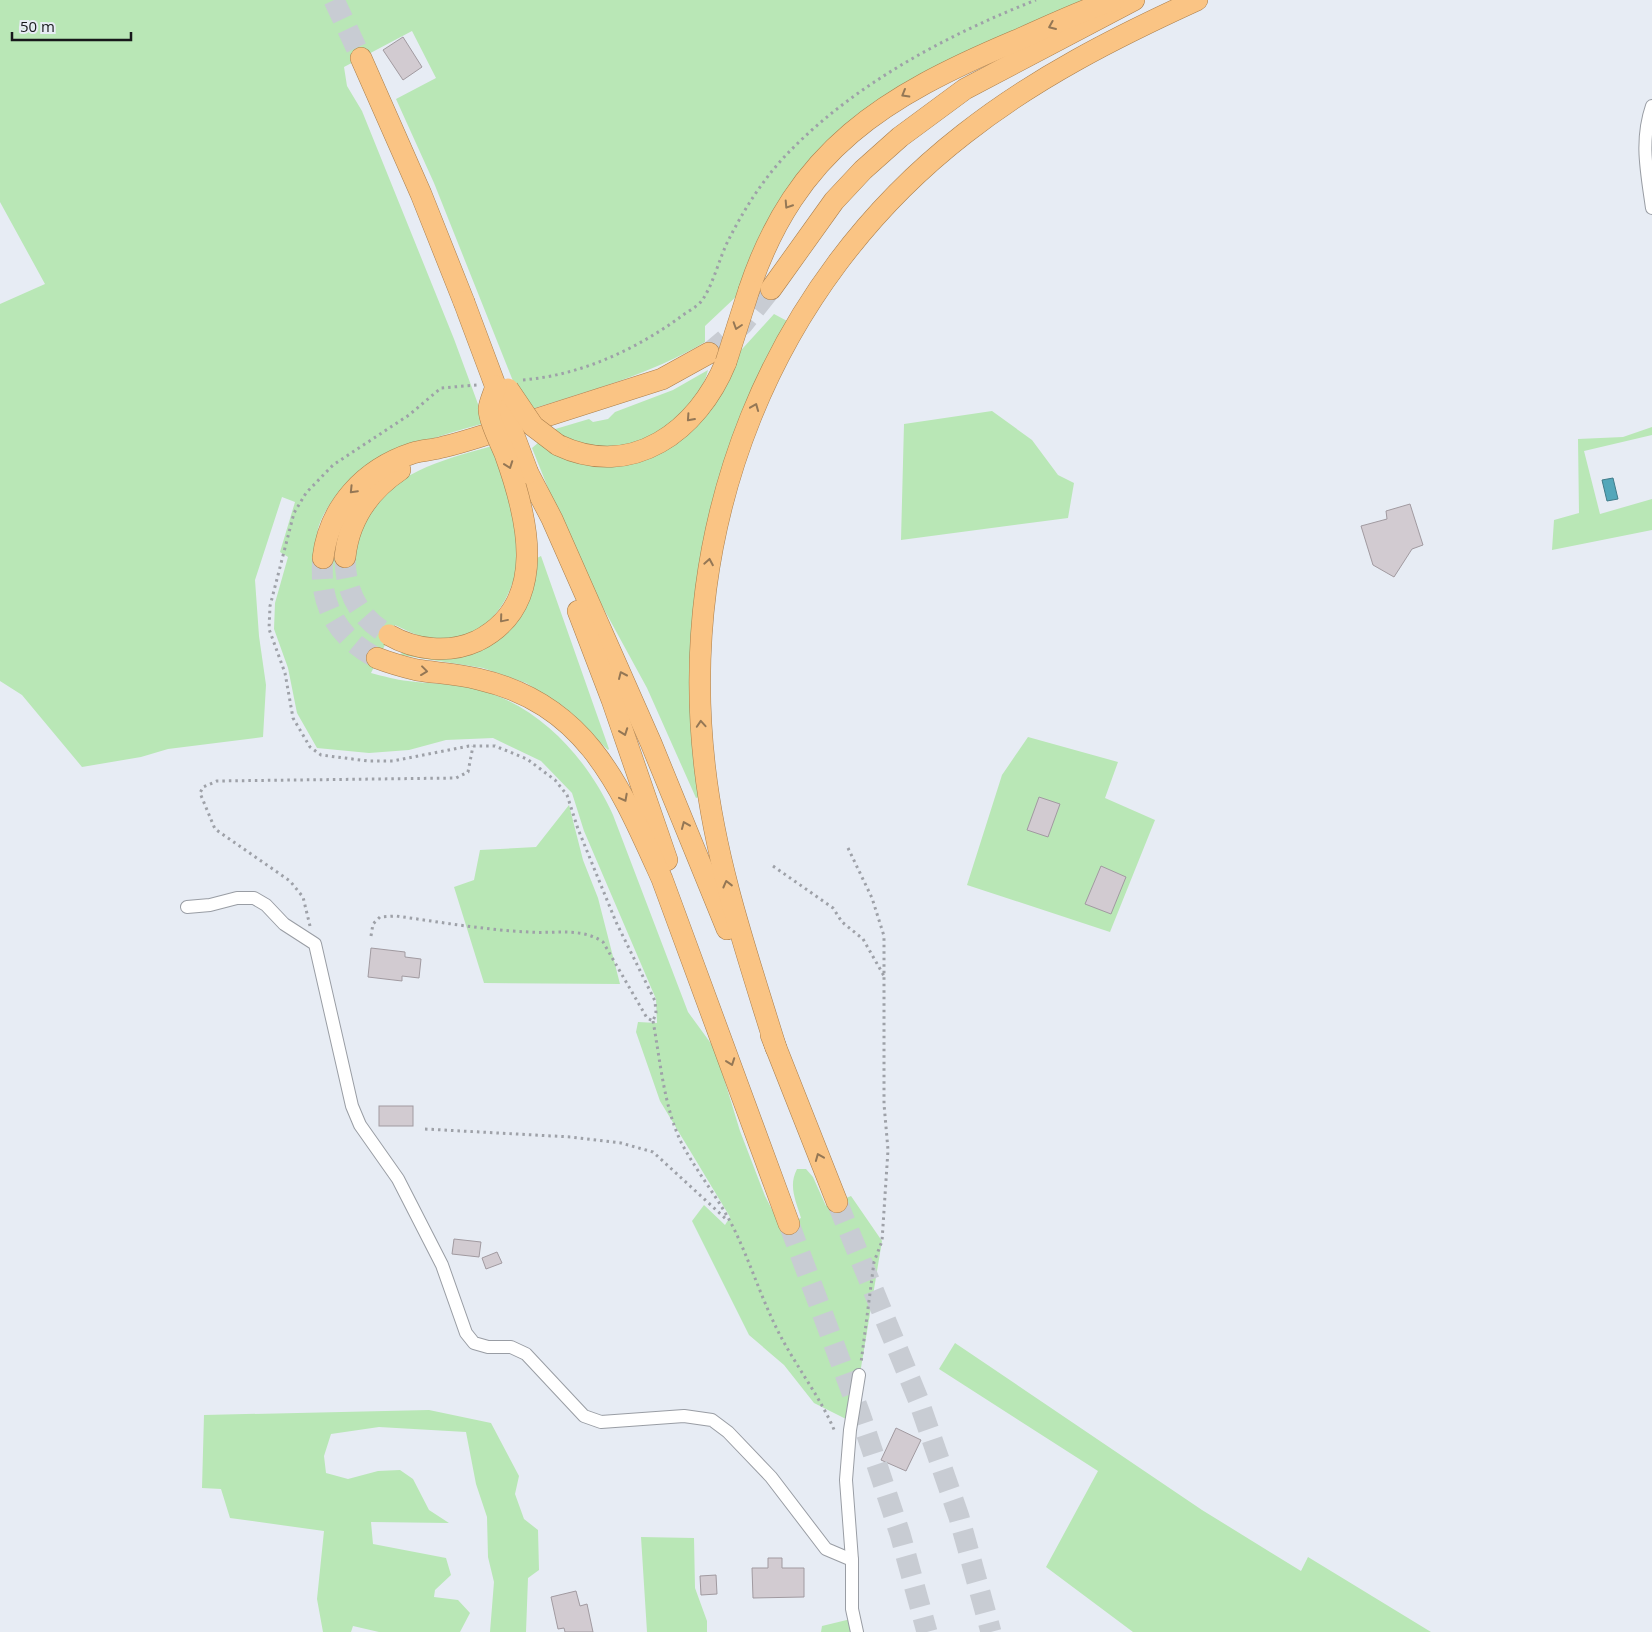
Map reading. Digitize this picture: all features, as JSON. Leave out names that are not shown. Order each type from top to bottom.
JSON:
[{"type":"highway","points":[[464,302],[481,317],[513,400],[532,426],[558,445],[578,454],[608,458],[627,456],[651,447],[669,437],[696,412],[710,392],[717,358],[749,290],[768,238],[787,206],[820,162],[863,122],[893,101],[979,57],[1113,0]]},
{"type":"highway","points":[[771,289],[819,220],[847,186],[881,153],[965,89],[1134,0]]},
{"type":"highway","points":[[921,122],[1020,70],[1176,0]]},
{"type":"highway","points":[[776,1048],[734,910],[718,846],[705,770],[699,688],[701,628],[714,534],[730,476],[756,404],[786,344],[825,281],[869,224],[923,168],[992,113],[1042,80],[1103,45],[1197,0]]},
{"type":"highway","points":[[361,58],[421,194],[496,386],[544,522],[638,774],[714,1016]]},
{"type":"highway","points":[[537,419],[717,358]]},
{"type":"highway","points":[[389,635],[406,643],[422,647],[450,649],[463,646],[481,638],[494,629],[510,611],[517,598],[526,571],[527,539],[520,495],[489,409],[496,386]]},
{"type":"highway","points":[[323,558],[330,525],[343,502],[359,484],[373,473],[414,453],[442,448],[491,433]]},
{"type":"highway","points":[[346,557],[353,524],[369,498],[392,476],[442,448]]},
{"type":"highway","points":[[528,473],[552,519],[651,743],[837,1202]]},
{"type":"highway","points":[[377,658],[418,670],[477,678],[512,689],[552,710],[582,736],[610,772],[638,825],[662,879],[789,1224]]},
{"type":"street","points":[[1652,106],[1645,125],[1644,147],[1652,208]]},
{"type":"street","points":[[187,907],[210,906],[237,898],[254,898],[266,905],[284,924],[315,944],[348,1091],[360,1125],[398,1179],[442,1265],[466,1333],[474,1343],[488,1347],[512,1347],[526,1354],[584,1416],[601,1422],[684,1416],[712,1420],[728,1432],[771,1478],[826,1549],[852,1560]]},
{"type":"street","points":[[857,1632],[852,1609],[852,1560],[846,1480],[859,1375]]},
{"type":"path","points":[[315,944],[303,897],[290,881],[215,829],[200,793],[203,787],[217,781],[456,778],[468,772],[474,746]]},
{"type":"path","points":[[570,801],[578,829],[616,922],[655,1000],[656,1013],[653,1020],[666,1096],[681,1141],[730,1222],[766,1307],[809,1387],[828,1415],[847,1462]]},
{"type":"path","points":[[848,848],[872,898],[884,936],[884,1104],[888,1150],[882,1241],[874,1262],[859,1375]]},
{"type":"path","points":[[773,866],[833,908],[842,922],[863,939],[884,976]]},
{"type":"path","points":[[371,936],[373,924],[380,917],[396,916],[530,932],[579,932],[592,934],[604,942],[648,1018],[653,1020]]},
{"type":"path","points":[[425,1129],[571,1137],[621,1144],[653,1152],[730,1222]]},
{"type":"green space","points":[[0,0],[1095,0],[853,120],[740,293],[705,326],[705,342],[684,354],[641,373],[529,410],[515,386],[434,183],[396,99],[436,78],[412,31],[344,67],[347,86],[362,111],[454,339],[485,423],[419,443],[377,462],[358,475],[342,489],[328,507],[321,521],[317,536],[323,558],[353,557],[360,528],[367,513],[380,498],[409,476],[442,461],[496,445],[521,530],[516,573],[500,609],[487,623],[472,633],[453,638],[430,638],[417,635],[395,625],[371,673],[403,680],[465,686],[496,695],[539,719],[574,753],[589,773],[613,815],[688,1012],[715,1049],[740,1131],[765,1196],[781,1227],[801,1218],[794,1193],[793,1181],[797,1169],[806,1169],[813,1177],[826,1206],[851,1196],[882,1241],[853,1416],[846,1419],[814,1403],[784,1365],[749,1335],[692,1221],[704,1205],[725,1225],[730,1217],[660,1101],[636,1032],[638,1022],[657,1023],[656,999],[584,831],[572,793],[541,761],[493,738],[446,740],[409,750],[369,753],[317,748],[297,713],[288,668],[274,629],[275,603],[288,557],[280,552],[295,502],[282,497],[255,580],[259,636],[266,685],[263,737],[168,749],[141,757],[82,767],[22,695],[0,681],[0,304],[45,284],[0,202]]},
{"type":"green space","points":[[774,314],[789,322],[723,471],[699,797],[696,798],[647,688],[576,558],[532,448],[539,442],[615,466],[640,461]]},
{"type":"green space","points":[[708,370],[705,381],[684,411],[665,428],[645,440],[621,446],[600,448],[578,443],[552,430],[589,419],[593,422],[608,419],[615,412],[673,390]]},
{"type":"green space","points":[[992,411],[1032,440],[1058,475],[1074,483],[1068,518],[901,540],[904,424]]},
{"type":"green space","points":[[1652,427],[1652,435],[1584,451],[1600,514],[1652,499],[1652,530],[1552,550],[1554,520],[1579,513],[1578,439],[1623,437]]},
{"type":"green space","points":[[541,556],[608,750],[564,707],[526,683],[483,668],[401,655],[403,650],[474,652],[537,558]]},
{"type":"green space","points":[[1028,737],[1118,762],[1105,798],[1155,820],[1110,932],[967,885],[1002,775]]},
{"type":"green space","points":[[569,805],[583,860],[598,898],[620,984],[484,983],[454,887],[474,880],[480,850],[536,847]]},
{"type":"green space","points":[[955,1343],[1202,1510],[1301,1571],[1308,1557],[1431,1632],[1133,1632],[1046,1567],[1098,1471],[939,1369]]},
{"type":"green space","points":[[429,1410],[491,1423],[519,1476],[515,1494],[524,1519],[538,1530],[539,1570],[528,1578],[526,1632],[490,1632],[494,1582],[488,1557],[487,1517],[476,1484],[466,1432],[379,1427],[331,1434],[324,1456],[326,1473],[348,1479],[378,1471],[400,1470],[413,1479],[429,1510],[449,1523],[371,1522],[373,1544],[446,1558],[451,1575],[435,1590],[434,1597],[458,1600],[470,1613],[460,1632],[379,1632],[353,1626],[351,1632],[323,1632],[317,1599],[324,1531],[230,1518],[221,1489],[202,1488],[204,1415]]},
{"type":"green space","points":[[641,1537],[694,1538],[695,1588],[707,1621],[707,1632],[647,1632]]},
{"type":"green space","points":[[855,1618],[860,1632],[821,1632],[822,1626]]},
{"type":"water","points":[[1613,478],[1618,499],[1607,501],[1602,480]]},
{"type":"building","points":[[403,37],[422,67],[403,80],[383,50]]},
{"type":"building","points":[[1410,504],[1423,545],[1412,549],[1394,577],[1373,565],[1361,526],[1387,519],[1386,511]]},
{"type":"building","points":[[1039,797],[1060,804],[1048,837],[1027,830]]},
{"type":"building","points":[[1101,866],[1126,877],[1111,914],[1085,904]]},
{"type":"building","points":[[371,948],[405,952],[405,957],[421,959],[419,978],[402,976],[402,981],[368,977]]},
{"type":"building","points":[[379,1106],[413,1106],[413,1126],[379,1126]]},
{"type":"building","points":[[454,1239],[481,1242],[479,1257],[452,1254]]},
{"type":"building","points":[[497,1252],[502,1263],[486,1269],[482,1258]]},
{"type":"building","points":[[896,1428],[921,1440],[906,1471],[881,1460]]},
{"type":"building","points":[[768,1558],[782,1558],[782,1568],[804,1568],[804,1597],[753,1598],[752,1568],[768,1568]]},
{"type":"building","points":[[716,1575],[717,1594],[701,1595],[700,1576]]},
{"type":"building","points":[[576,1591],[580,1606],[587,1604],[593,1632],[565,1632],[564,1628],[558,1629],[551,1597]]},
{"type":"tunnel","points":[[334,0],[361,58]]},
{"type":"tunnel","points":[[709,353],[743,324],[771,289]]},
{"type":"tunnel","points":[[345,557],[348,582],[356,603],[369,621],[389,635]]},
{"type":"tunnel","points":[[323,558],[324,590],[327,604],[333,617],[351,640],[377,658]]},
{"type":"tunnel","points":[[837,1202],[918,1399],[959,1517],[991,1632]]},
{"type":"tunnel","points":[[789,1224],[860,1414],[900,1534],[927,1632]]}]
